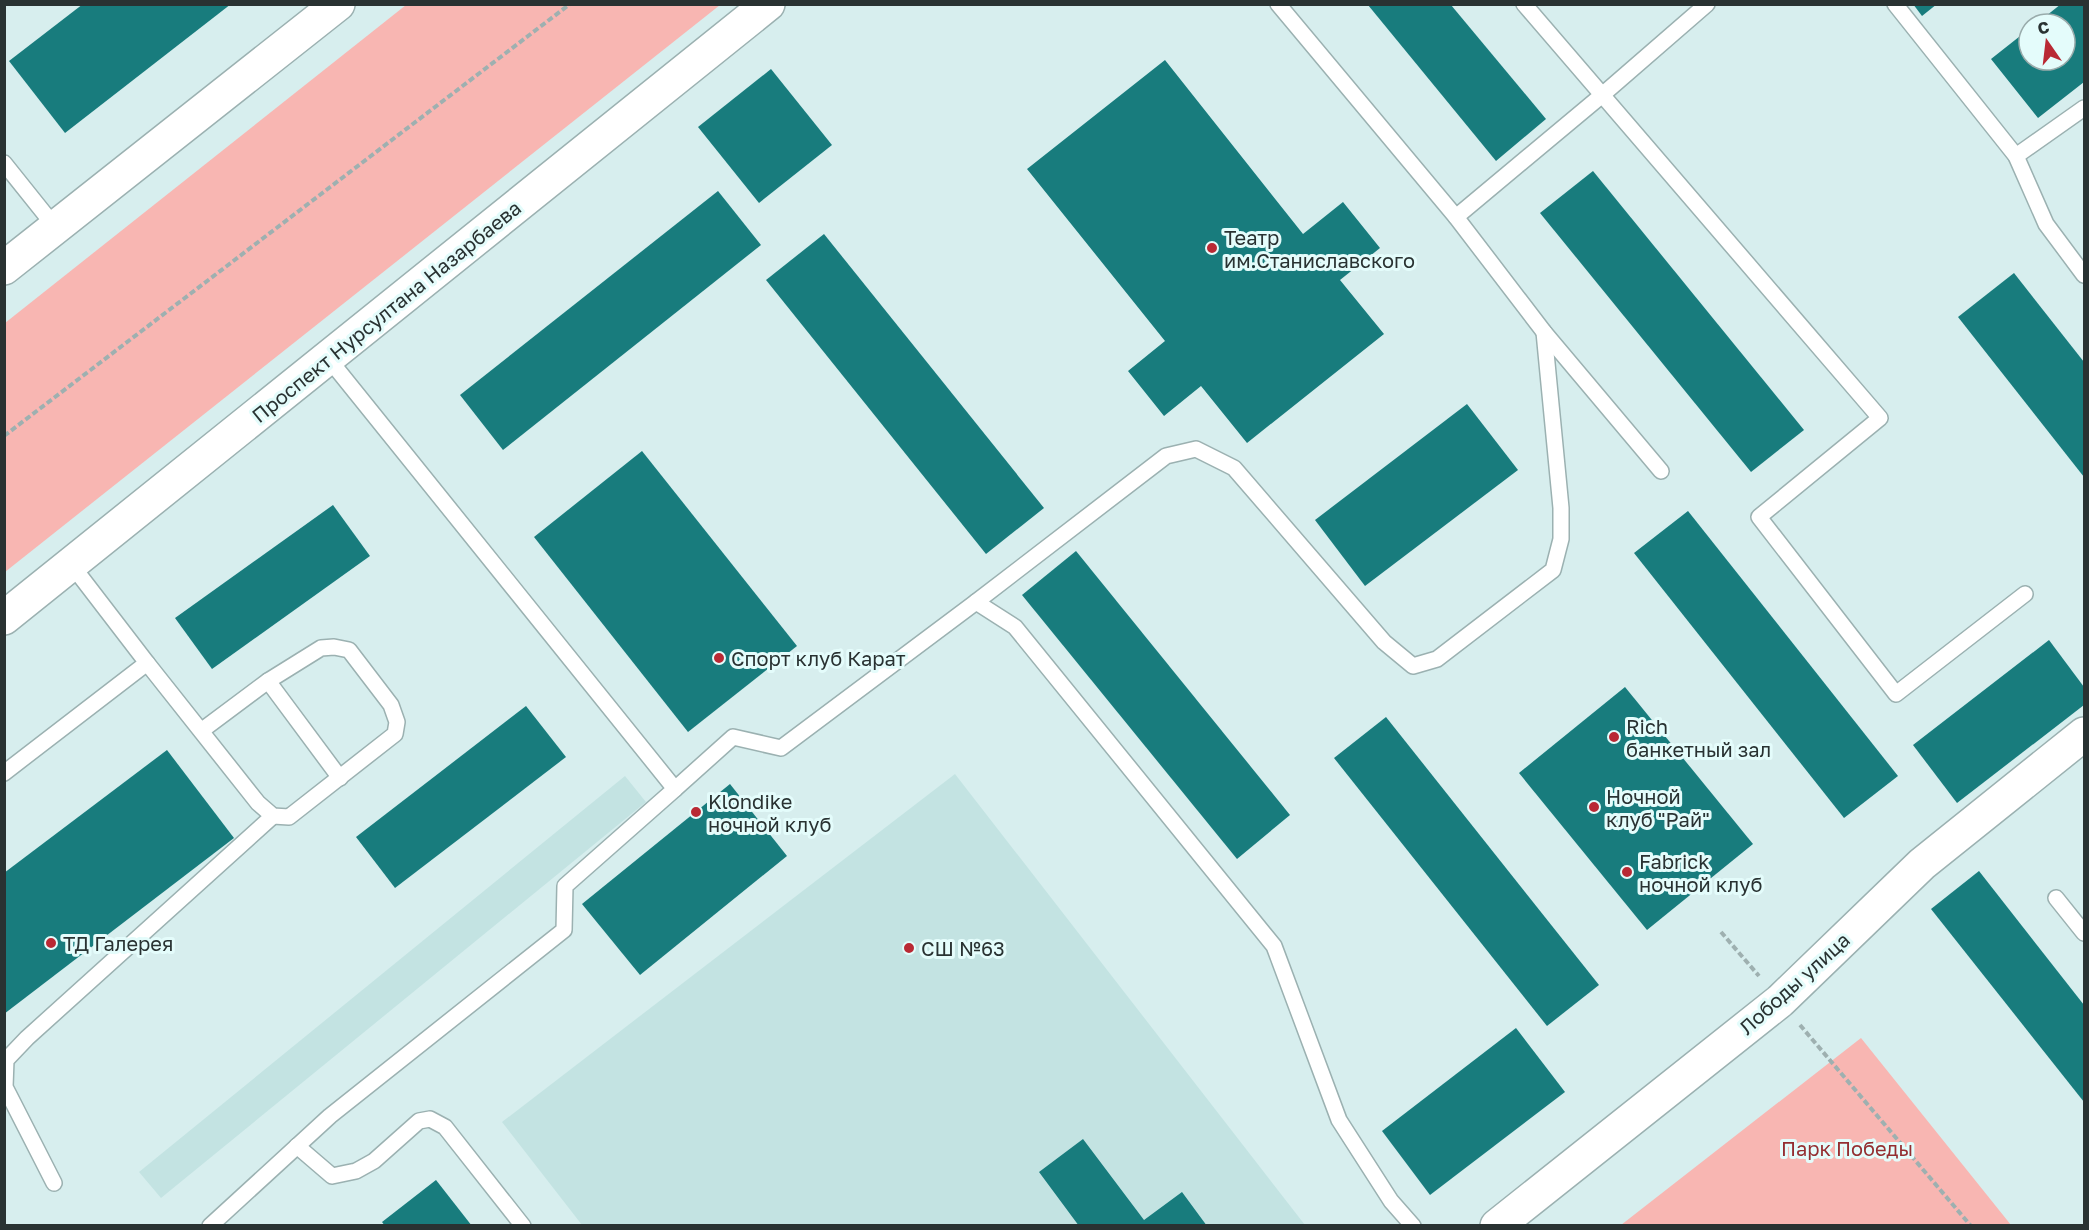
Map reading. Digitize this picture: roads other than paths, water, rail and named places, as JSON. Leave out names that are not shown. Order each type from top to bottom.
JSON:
[{"type":"main road","name":"Проспект Нурсултана Назарбаева","points":[[4,618],[768,4]]},
{"type":"main road","points":[[4,268],[336,5]]},
{"type":"main road","name":"Лободы улица","points":[[1497,1226],[1780,1001],[1922,864],[2085,734]]},
{"type":"lane","points":[[1278,4],[1456,217],[1544,332],[1662,471]]},
{"type":"lane","points":[[1524,4],[1880,418],[1759,517],[1896,694],[2025,594]]},
{"type":"lane","points":[[1456,217],[1707,4]]},
{"type":"lane","points":[[1895,4],[2016,156],[2046,224],[2085,275]]},
{"type":"lane","points":[[2016,156],[2085,108]]},
{"type":"lane","points":[[4,163],[56,228]]},
{"type":"lane","points":[[210,1226],[330,1116],[564,930],[565,886],[733,737],[781,748],[1166,456],[1196,449],[1233,468],[1384,642],[1413,666],[1437,659],[1553,570],[1561,539],[1562,508],[1544,332]]},
{"type":"lane","points":[[328,358],[675,789]]},
{"type":"lane","points":[[71,564],[147,663],[258,803],[273,816],[289,817],[395,734],[397,722],[392,705],[349,650],[334,647],[321,648],[268,681],[201,731]]},
{"type":"lane","points":[[976,602],[1015,627],[1274,946],[1339,1120],[1391,1201],[1413,1226]]},
{"type":"lane","points":[[4,773],[147,663]]},
{"type":"lane","points":[[268,681],[340,778]]},
{"type":"lane","points":[[54,1183],[5,1087],[6,1060],[27,1038],[273,816]]},
{"type":"lane","points":[[2056,898],[2085,933]]},
{"type":"lane","points":[[297,1146],[332,1176],[356,1172],[374,1161],[419,1121],[430,1119],[445,1126],[523,1226]]},
{"type":"place","name":"Театр им.Станиславского","points":[[1212,248]]},
{"type":"place","name":"Спорт клуб Карат","points":[[719,658]]},
{"type":"place","name":"Rich банкетный зал","points":[[1614,737]]},
{"type":"place","name":"Ночной клуб \"Рай\"","points":[[1594,807]]},
{"type":"place","name":"Klondike ночной клуб","points":[[696,812]]},
{"type":"place","name":"Fabrick ночной клуб","points":[[1627,872]]},
{"type":"place","name":"ТД Галерея","points":[[51,943]]},
{"type":"place","name":"СШ №63","points":[[909,948]]},
{"type":"park label","name":"Парк Победы","points":[[1847,1148]]}]
